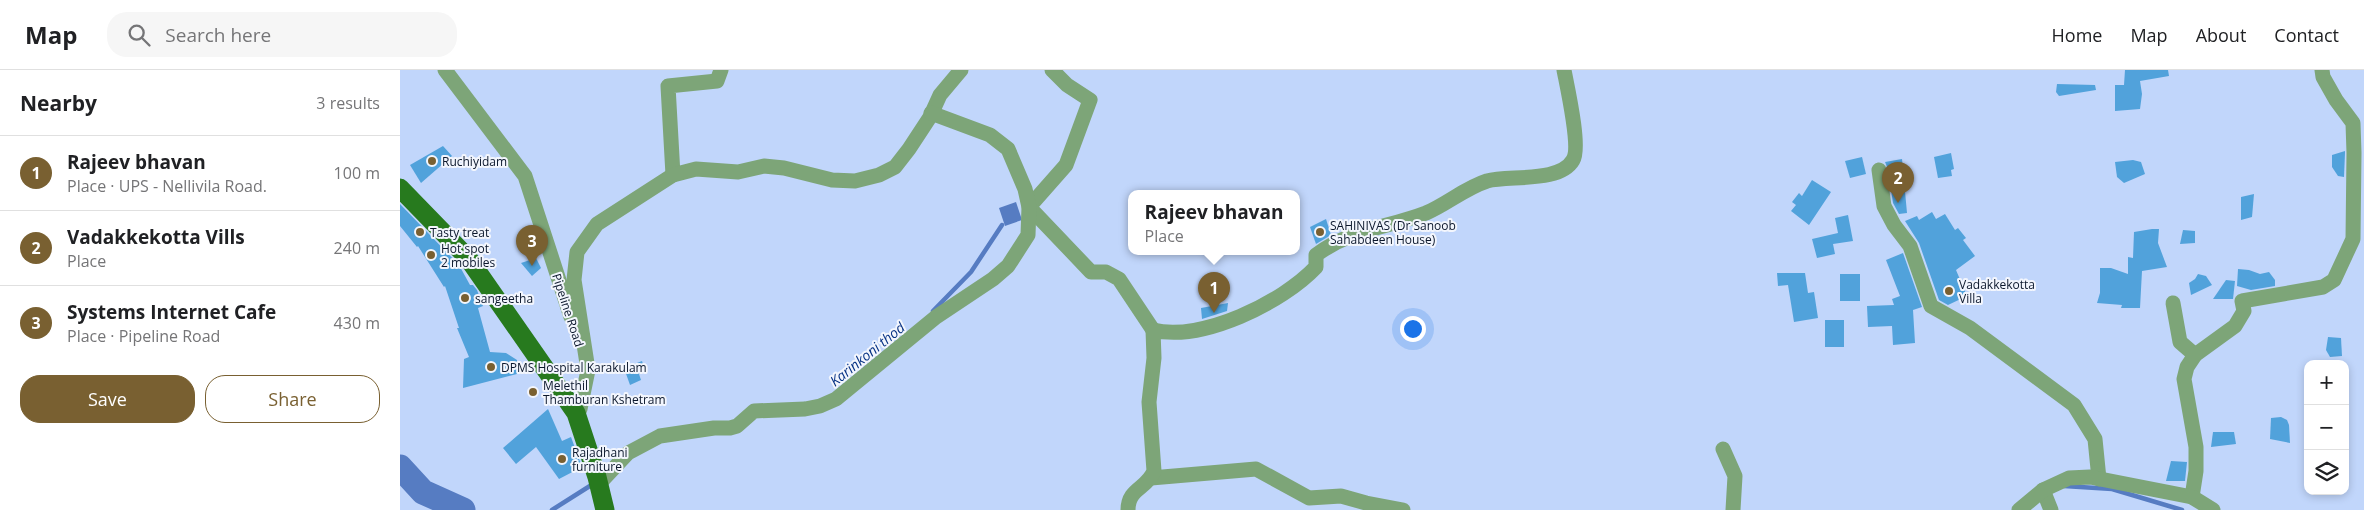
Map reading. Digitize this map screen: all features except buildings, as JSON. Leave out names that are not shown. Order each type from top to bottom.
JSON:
[{"type":"main road","points":[[400,188],[468,258],[576,413],[598,481],[605,510]]},
{"type":"street","name":"Pipeline Road","points":[[444,70],[524,176],[588,370]]},
{"type":"street","points":[[673,175],[668,86],[717,81],[722,70]]},
{"type":"street","points":[[576,413],[580,409],[588,370],[575,299],[574,280],[577,252],[597,224],[673,175],[696,169],[738,172],[764,166],[784,168],[832,180],[855,181],[879,176],[895,167],[931,113],[940,95],[961,70]]},
{"type":"street","points":[[1029,207],[1066,165],[1090,100],[1067,85],[1052,70]]},
{"type":"street","points":[[1153,330],[1169,334],[1235,319],[1270,302],[1294,285],[1316,267],[1316,254],[1343,238],[1426,213],[1487,181],[1549,174],[1568,167],[1576,155],[1564,70]]},
{"type":"street","points":[[2192,497],[2196,471],[2196,447],[2184,379],[2187,367],[2195,355],[2235,326],[2244,311],[2242,301],[2323,287],[2334,280],[2344,262],[2353,239],[2353,123],[2336,100],[2323,76],[2322,70]]},
{"type":"street","points":[[598,481],[628,453],[660,436],[714,428],[730,428],[737,426],[754,411],[805,409],[820,406],[836,399],[936,317],[978,291],[1008,266],[1028,235],[1029,207],[1025,189],[1008,149],[990,135],[931,113]]},
{"type":"street","points":[[1879,170],[1884,206],[1894,225],[1910,246],[1932,306],[1970,328],[2074,406],[2095,439],[2099,479]]},
{"type":"street","points":[[1029,207],[1091,272],[1106,272],[1119,279],[1153,330],[1154,358],[1149,402],[1154,460],[1151,478]]},
{"type":"street","points":[[2173,303],[2180,342],[2195,355]]},
{"type":"street","points":[[1723,449],[1735,476],[1733,510]]},
{"type":"street","points":[[1128,510],[1131,495],[1151,478],[1245,468],[1256,469],[1309,498],[1341,496],[1403,510]]},
{"type":"street","points":[[2019,510],[2046,497],[2069,478],[2099,479],[2192,497],[2213,510]]},
{"type":"water","points":[[1016,202],[1022,220],[1005,226],[999,208]]},
{"type":"waterway","name":"Karinkoni thod","points":[[933,311],[971,272],[1002,225]]},
{"type":"waterway","points":[[400,467],[423,492],[463,510]]},
{"type":"waterway","name":"Karinkoni thod","points":[[552,510],[593,484]]},
{"type":"waterway","points":[[2064,486],[2112,489],[2182,510]]},
{"type":"place","name":"Ruchiyidam","points":[[432,161]]},
{"type":"place","name":"Vadakkekotta Vills","points":[[1898,203]]},
{"type":"place","name":"Tasty treat","points":[[420,232]]},
{"type":"place","name":"SAHINIVAS (Dr Sanoob Sahabdeen House)","points":[[1320,232]]},
{"type":"place","name":"Hot spot 2 mobiles","points":[[431,255]]},
{"type":"place","name":"Systems Internet Cafe","points":[[532,266]]},
{"type":"place","name":"Vadakkekotta Villa","points":[[1949,291]]},
{"type":"place","name":"sangeetha","points":[[465,298]]},
{"type":"place","name":"Rajeev bhavan","points":[[1214,313]]},
{"type":"place","name":"DPMS Hospital Karakulam","points":[[491,367]]},
{"type":"place","name":"Melethil Thamburan Kshetram","points":[[533,392]]},
{"type":"place","name":"Rajadhani furniture","points":[[562,459]]}]
